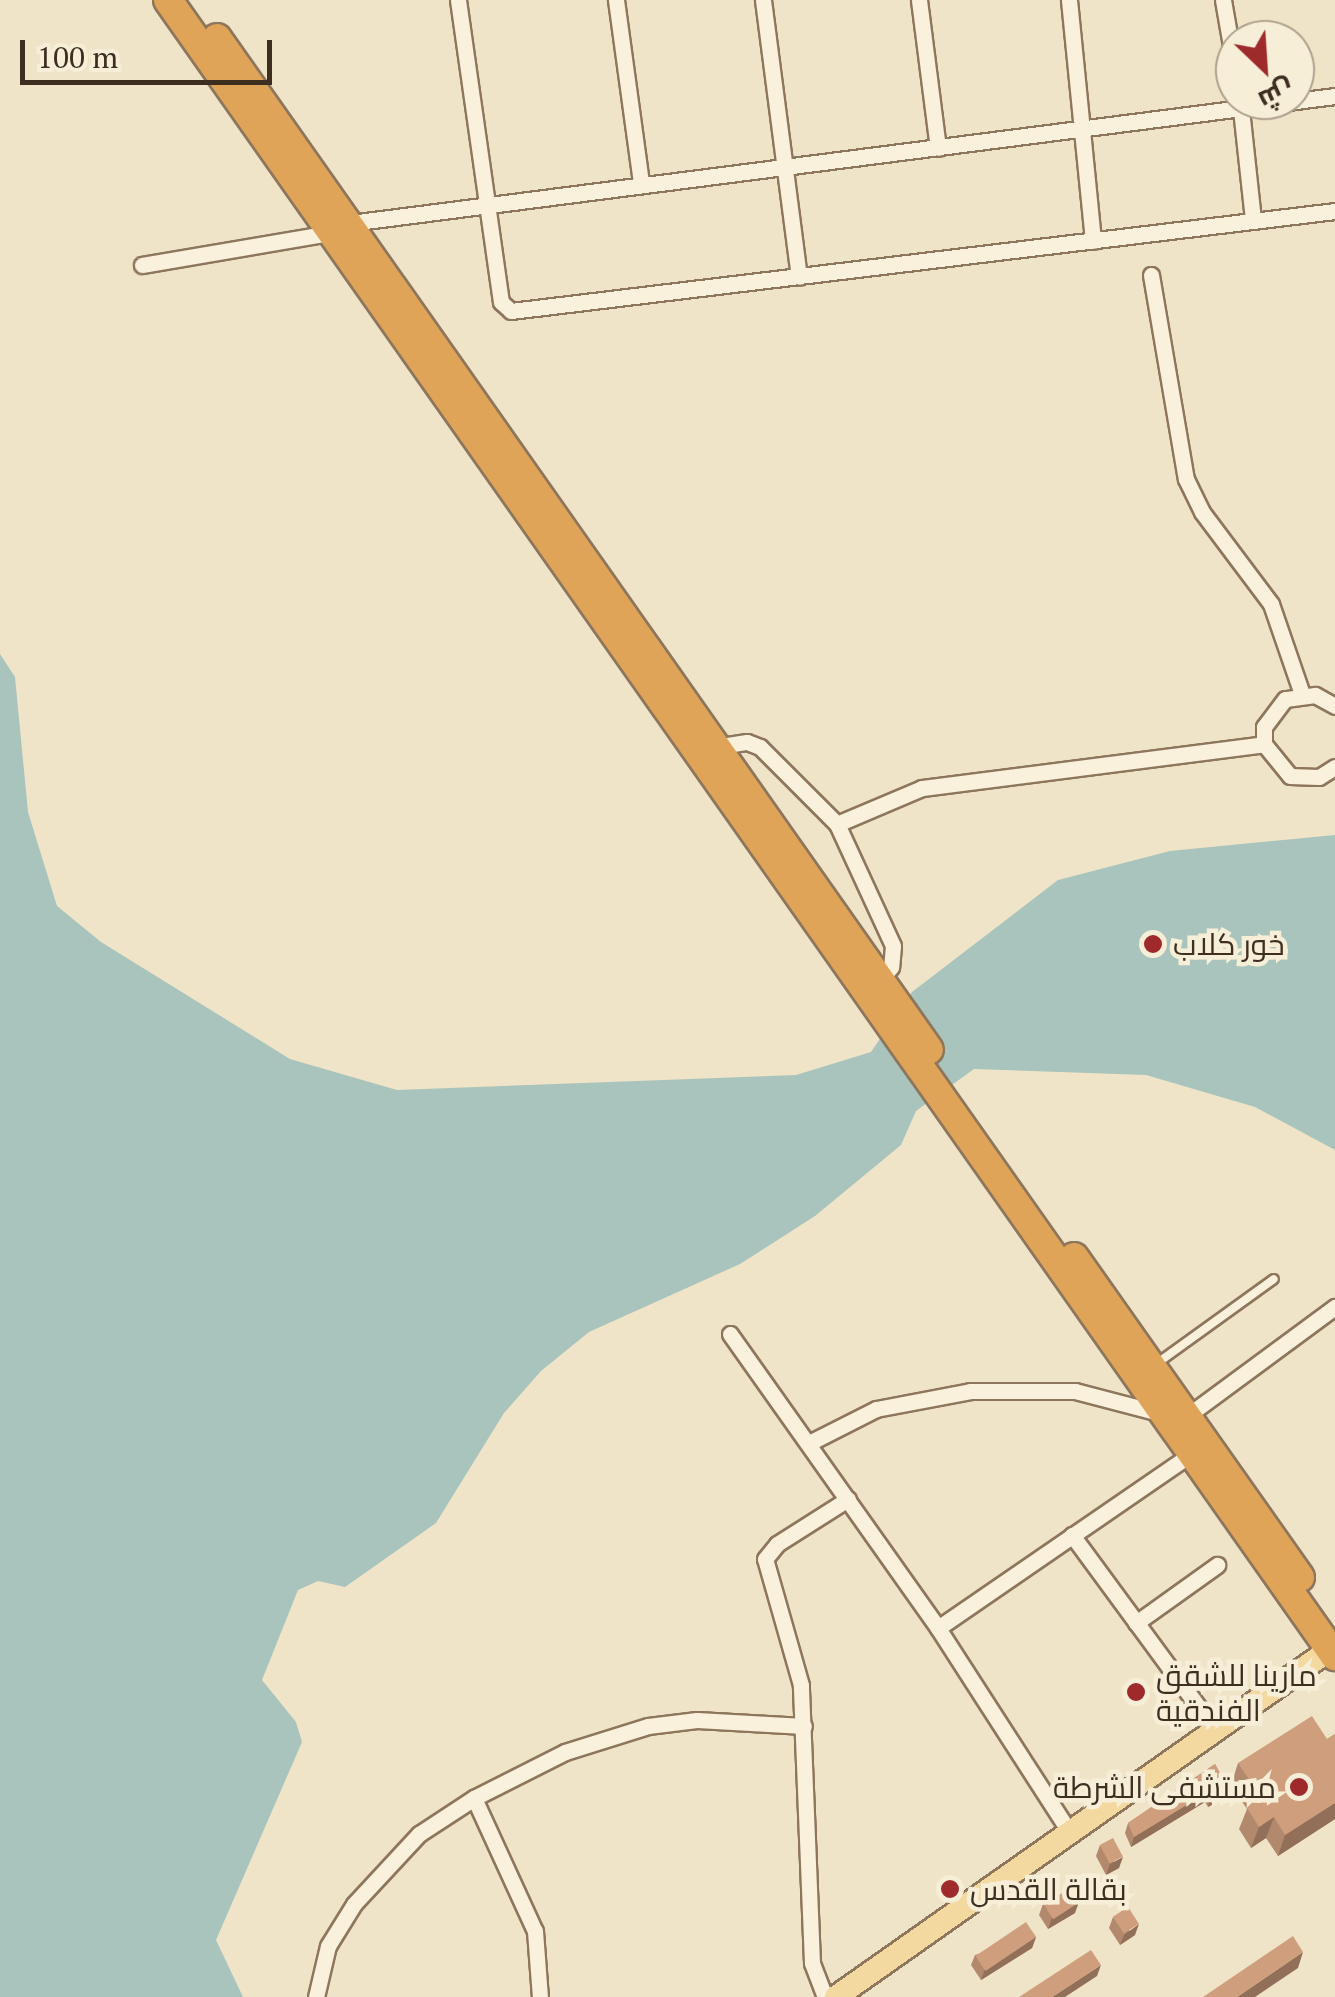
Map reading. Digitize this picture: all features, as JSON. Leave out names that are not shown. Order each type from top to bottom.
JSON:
[{"type":"highway","points":[[168,0],[721,746],[956,1105],[1333,1646]]},
{"type":"highway","points":[[190,0],[340,228],[881,991]]},
{"type":"highway","points":[[1082,1284],[1152,1367],[1190,1454],[1333,1646]]},
{"type":"main road","points":[[836,1997],[1333,1646]]},
{"type":"street","points":[[458,0],[502,302],[511,312],[1335,211]]},
{"type":"street","points":[[616,0],[641,183]]},
{"type":"street","points":[[764,0],[799,277]]},
{"type":"street","points":[[920,0],[938,148]]},
{"type":"street","points":[[1069,0],[1094,241]]},
{"type":"street","points":[[142,265],[488,201],[1084,133],[1215,110]]},
{"type":"street","points":[[1243,120],[1254,220]]},
{"type":"street","points":[[1151,275],[1186,479],[1202,512],[1271,604],[1302,694]]},
{"type":"street","points":[[1335,706],[1302,694],[1272,711],[1264,744],[1268,758],[1290,776],[1319,777],[1335,766]]},
{"type":"street","points":[[721,746],[747,742],[760,748],[837,824],[892,946],[891,967],[881,991]]},
{"type":"street","points":[[837,824],[922,788],[1264,744]]},
{"type":"street","points":[[809,1443],[876,1409],[970,1391],[1075,1391],[1173,1415],[1335,1307]]},
{"type":"street","points":[[730,1334],[938,1628],[1070,1833]]},
{"type":"street","points":[[938,1628],[1190,1454]]},
{"type":"street","points":[[825,1997],[812,1963],[801,1685],[765,1559],[777,1544],[848,1499]]},
{"type":"street","points":[[1072,1535],[1215,1730]]},
{"type":"street","points":[[1136,1622],[1217,1565]]},
{"type":"street","points":[[316,1997],[328,1946],[354,1904],[419,1834],[474,1798],[565,1752],[648,1726],[697,1720],[804,1726]]},
{"type":"street","points":[[474,1798],[535,1931],[540,1997]]},
{"type":"lane","points":[[1152,1367],[1274,1278]]},
{"type":"water","points":[[0,654],[15,677],[28,812],[57,906],[101,942],[290,1059],[397,1090],[796,1075],[871,1052],[912,992],[1058,880],[1170,851],[1335,835],[1335,1150],[1255,1107],[1146,1075],[974,1069],[916,1111],[901,1145],[815,1216],[740,1264],[589,1332],[541,1371],[504,1413],[436,1523],[345,1587],[318,1581],[298,1590],[262,1680],[296,1722],[302,1742],[216,1940],[243,1997],[0,1997]]},
{"type":"building","points":[[1312,1716],[1327,1739],[1335,1734],[1335,1803],[1285,1835],[1274,1817],[1259,1827],[1247,1808],[1256,1790],[1238,1763]]},
{"type":"building","points":[[1215,1764],[1228,1788],[1211,1797],[1208,1792],[1134,1837],[1128,1823]]},
{"type":"building","points":[[1113,1838],[1123,1857],[1110,1864],[1100,1845]]},
{"type":"building","points":[[1070,1888],[1079,1902],[1053,1919],[1044,1905]]},
{"type":"building","points":[[1128,1907],[1139,1924],[1124,1934],[1113,1917]]},
{"type":"building","points":[[1026,1922],[1036,1937],[985,1971],[975,1956]]},
{"type":"building","points":[[1293,1936],[1303,1952],[1237,1997],[1203,1997]]},
{"type":"building","points":[[1091,1950],[1101,1965],[1052,1997],[1019,1997]]},
{"type":"place","name":"خور كلاب","points":[[1153,944]]},
{"type":"place","name":"مارينا للشقق الفندقية","points":[[1136,1692]]},
{"type":"place","name":"مستشفى الشرطة","points":[[1299,1787]]},
{"type":"place","name":"بقالة القدس","points":[[950,1889]]}]
